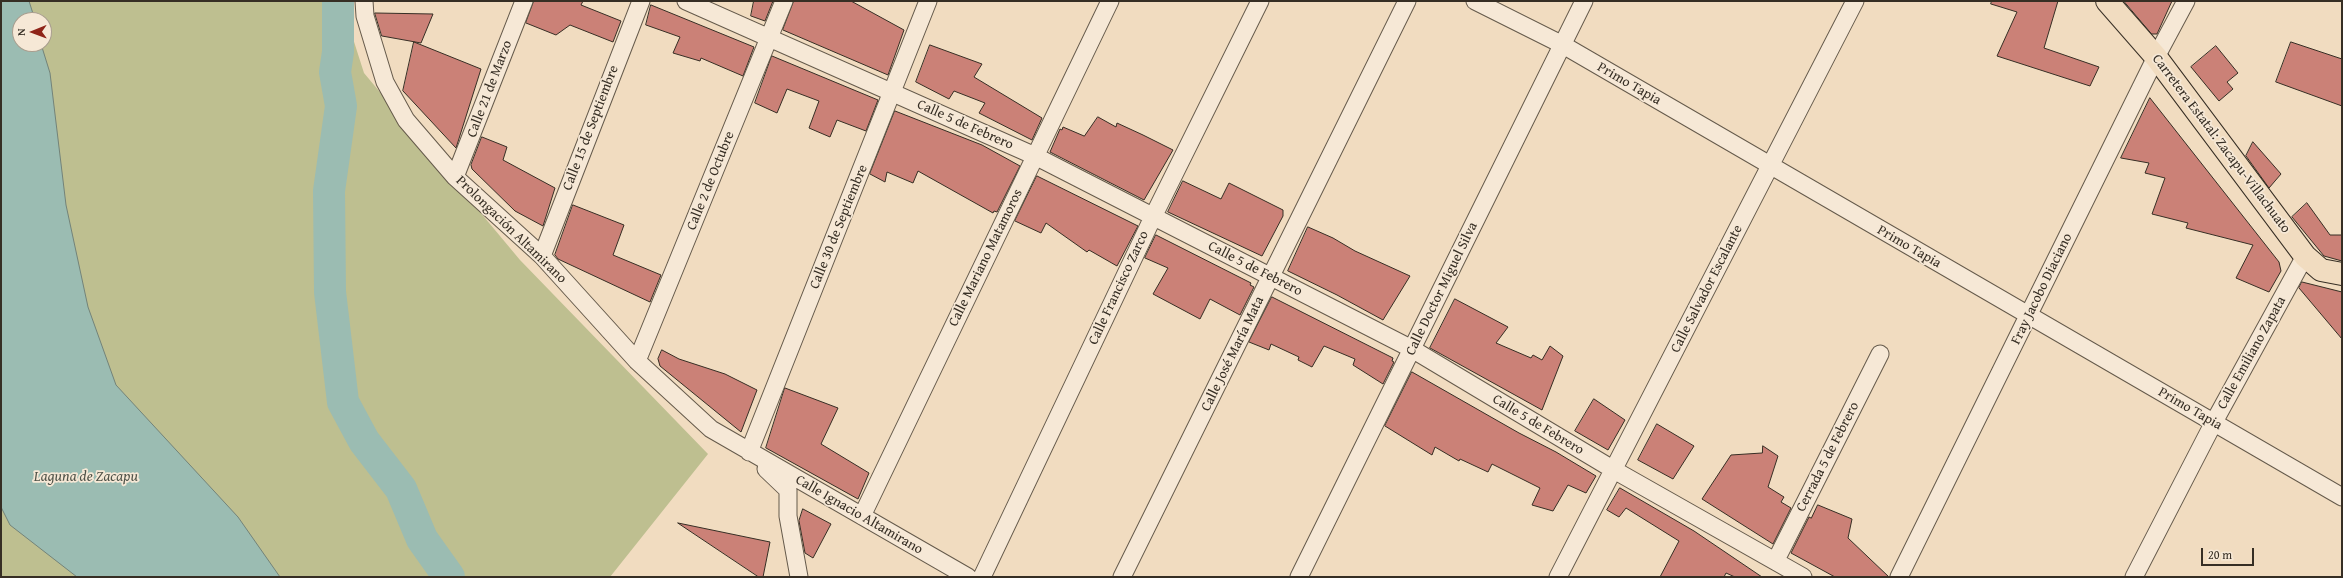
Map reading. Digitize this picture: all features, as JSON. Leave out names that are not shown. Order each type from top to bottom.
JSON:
[{"type":"main road","name":"Carretera Estatal: Zacapu-Villachuato","points":[[2107,1],[2156,57],[2305,256],[2321,270],[2342,274]]},
{"type":"street","name":"Prolongación Altamirano","points":[[364,1],[365,16],[385,82],[406,120],[455,177],[542,256],[637,361],[711,429],[749,452]]},
{"type":"street","name":"Calle 21 de Marzo","points":[[455,177],[524,1]]},
{"type":"street","name":"Calle 15 de Septiembre","points":[[542,256],[641,1]]},
{"type":"street","name":"Calle 5 de Febrero","points":[[686,1],[1035,156],[1412,349],[1614,470],[1776,560],[1803,577]]},
{"type":"street","name":"Calle 2 de Octubre","points":[[637,361],[770,39],[784,1]]},
{"type":"street","name":"Calle 30 de Septiembre","points":[[749,452],[928,1]]},
{"type":"street","name":"Calle Mariano Matamoros","points":[[862,516],[1110,1]]},
{"type":"street","name":"Calle Francisco Zarco","points":[[982,577],[1153,217],[1260,1]]},
{"type":"street","name":"Calle José María Mata","points":[[1122,577],[1406,1]]},
{"type":"street","name":"Primo Tapia","points":[[1474,1],[1563,45],[2342,497]]},
{"type":"street","name":"Calle Doctor Miguel Silva","points":[[1300,577],[1584,1]]},
{"type":"street","name":"Calle Salvador Escalante","points":[[1558,577],[1855,1]]},
{"type":"street","name":"Fray Jacobo Diaciano","points":[[1899,577],[2156,57],[2186,1]]},
{"type":"street","name":"Calle Emiliano Zapata","points":[[2134,577],[2214,422],[2305,256]]},
{"type":"street","name":"Cerrada 5 de Febrero","points":[[1776,560],[1880,354]]},
{"type":"street","name":"Calle Ignacio Altamirano","points":[[749,452],[968,577]]},
{"type":"street","points":[[749,452],[788,490],[788,516],[799,577]]},
{"type":"street","points":[[788,490],[812,488]]},
{"type":"green space","points":[[1,1],[341,1],[364,73],[520,260],[708,454],[610,577],[1,577]]},
{"type":"water","name":"Laguna de Zacapu","points":[[1,1],[29,1],[32,12],[12,12],[12,52],[43,52],[50,73],[66,205],[88,307],[116,385],[238,517],[280,577],[77,577],[10,525],[1,507]]},
{"type":"building","points":[[534,1],[583,1],[581,5],[621,21],[613,42],[570,25],[556,35],[526,23]]},
{"type":"building","points":[[754,1],[773,1],[765,21],[751,16]]},
{"type":"building","points":[[794,1],[851,1],[904,30],[888,75],[783,30]]},
{"type":"building","points":[[1992,1],[2058,1],[2044,48],[2099,67],[2090,86],[1997,56],[2017,12],[1991,4]]},
{"type":"building","points":[[2124,1],[2172,1],[2157,34],[2152,34]]},
{"type":"building","points":[[651,5],[754,47],[743,76],[701,58],[700,61],[673,53],[680,37],[646,25]]},
{"type":"building","points":[[375,13],[433,14],[421,43],[382,36]]},
{"type":"building","points":[[414,42],[481,69],[456,148],[403,91]]},
{"type":"building","points":[[2291,42],[2342,59],[2342,106],[2276,82]]},
{"type":"building","points":[[930,45],[982,64],[974,77],[1042,118],[1032,140],[979,113],[985,103],[954,91],[949,99],[916,82]]},
{"type":"building","points":[[2216,46],[2238,73],[2227,82],[2233,89],[2219,101],[2191,67]]},
{"type":"building","points":[[772,56],[878,100],[866,131],[837,120],[830,137],[809,128],[819,101],[787,89],[777,113],[755,103]]},
{"type":"building","points":[[2150,98],[2279,262],[2281,271],[2269,292],[2236,278],[2253,245],[2186,228],[2188,223],[2152,214],[2165,178],[2145,173],[2149,163],[2121,158]]},
{"type":"building","points":[[895,111],[982,145],[1020,166],[997,212],[994,211],[993,213],[918,171],[913,183],[887,172],[885,182],[870,174]]},
{"type":"building","points":[[1098,117],[1116,127],[1117,123],[1173,150],[1144,200],[1050,152],[1060,129],[1062,130],[1063,127],[1084,136]]},
{"type":"building","points":[[482,137],[507,147],[503,160],[555,188],[543,226],[515,211],[472,169],[471,165]]},
{"type":"building","points":[[2253,142],[2281,174],[2269,188],[2246,156]]},
{"type":"building","points":[[1037,176],[1138,226],[1117,266],[1089,250],[1087,252],[1046,223],[1041,233],[1015,221]]},
{"type":"building","points":[[1183,181],[1221,199],[1229,183],[1283,210],[1283,216],[1262,256],[1168,212]]},
{"type":"building","points":[[2307,203],[2330,235],[2342,235],[2342,261],[2324,256],[2292,217]]},
{"type":"building","points":[[573,205],[624,225],[613,255],[661,275],[650,302],[558,259],[555,255]]},
{"type":"building","points":[[1308,227],[1333,238],[1355,251],[1410,276],[1383,320],[1288,271]]},
{"type":"building","points":[[1156,235],[1251,283],[1250,285],[1254,287],[1240,315],[1210,299],[1200,319],[1153,294],[1168,268],[1145,258]]},
{"type":"building","points":[[2302,282],[2342,292],[2342,339],[2299,288]]},
{"type":"building","points":[[1272,297],[1393,358],[1392,361],[1394,362],[1383,384],[1353,365],[1355,359],[1324,346],[1312,367],[1298,360],[1299,357],[1271,344],[1269,350],[1249,342]]},
{"type":"building","points":[[1455,299],[1508,327],[1496,343],[1531,358],[1533,355],[1542,360],[1550,346],[1563,356],[1542,410],[1430,348]]},
{"type":"building","points":[[662,350],[679,359],[725,374],[757,390],[741,432],[660,366],[658,359]]},
{"type":"building","points":[[1412,372],[1519,433],[1556,452],[1596,476],[1586,493],[1568,485],[1553,511],[1532,505],[1540,488],[1492,464],[1488,472],[1460,459],[1459,461],[1435,447],[1432,455],[1385,426]]},
{"type":"building","points":[[785,388],[838,408],[821,444],[869,473],[858,499],[766,448]]},
{"type":"building","points":[[1594,399],[1625,420],[1608,450],[1575,431]]},
{"type":"building","points":[[1657,424],[1694,446],[1673,479],[1638,460]]},
{"type":"building","points":[[1763,446],[1778,456],[1768,487],[1784,497],[1781,502],[1791,508],[1773,544],[1702,499],[1731,455],[1762,453]]},
{"type":"building","points":[[1620,488],[1694,531],[1762,577],[1735,577],[1726,573],[1724,577],[1660,577],[1679,541],[1626,508],[1619,517],[1607,510]]},
{"type":"building","points":[[1818,505],[1852,519],[1848,538],[1889,577],[1835,577],[1791,553],[1809,517],[1811,518]]},
{"type":"building","points":[[803,509],[831,524],[813,558],[805,553],[799,521]]},
{"type":"building","points":[[678,523],[770,542],[763,577],[759,577]]},
{"type":"waterway","points":[[338,1],[338,52],[335,72],[341,106],[329,191],[330,292],[343,402],[364,441],[401,489],[422,539],[449,577]]}]
